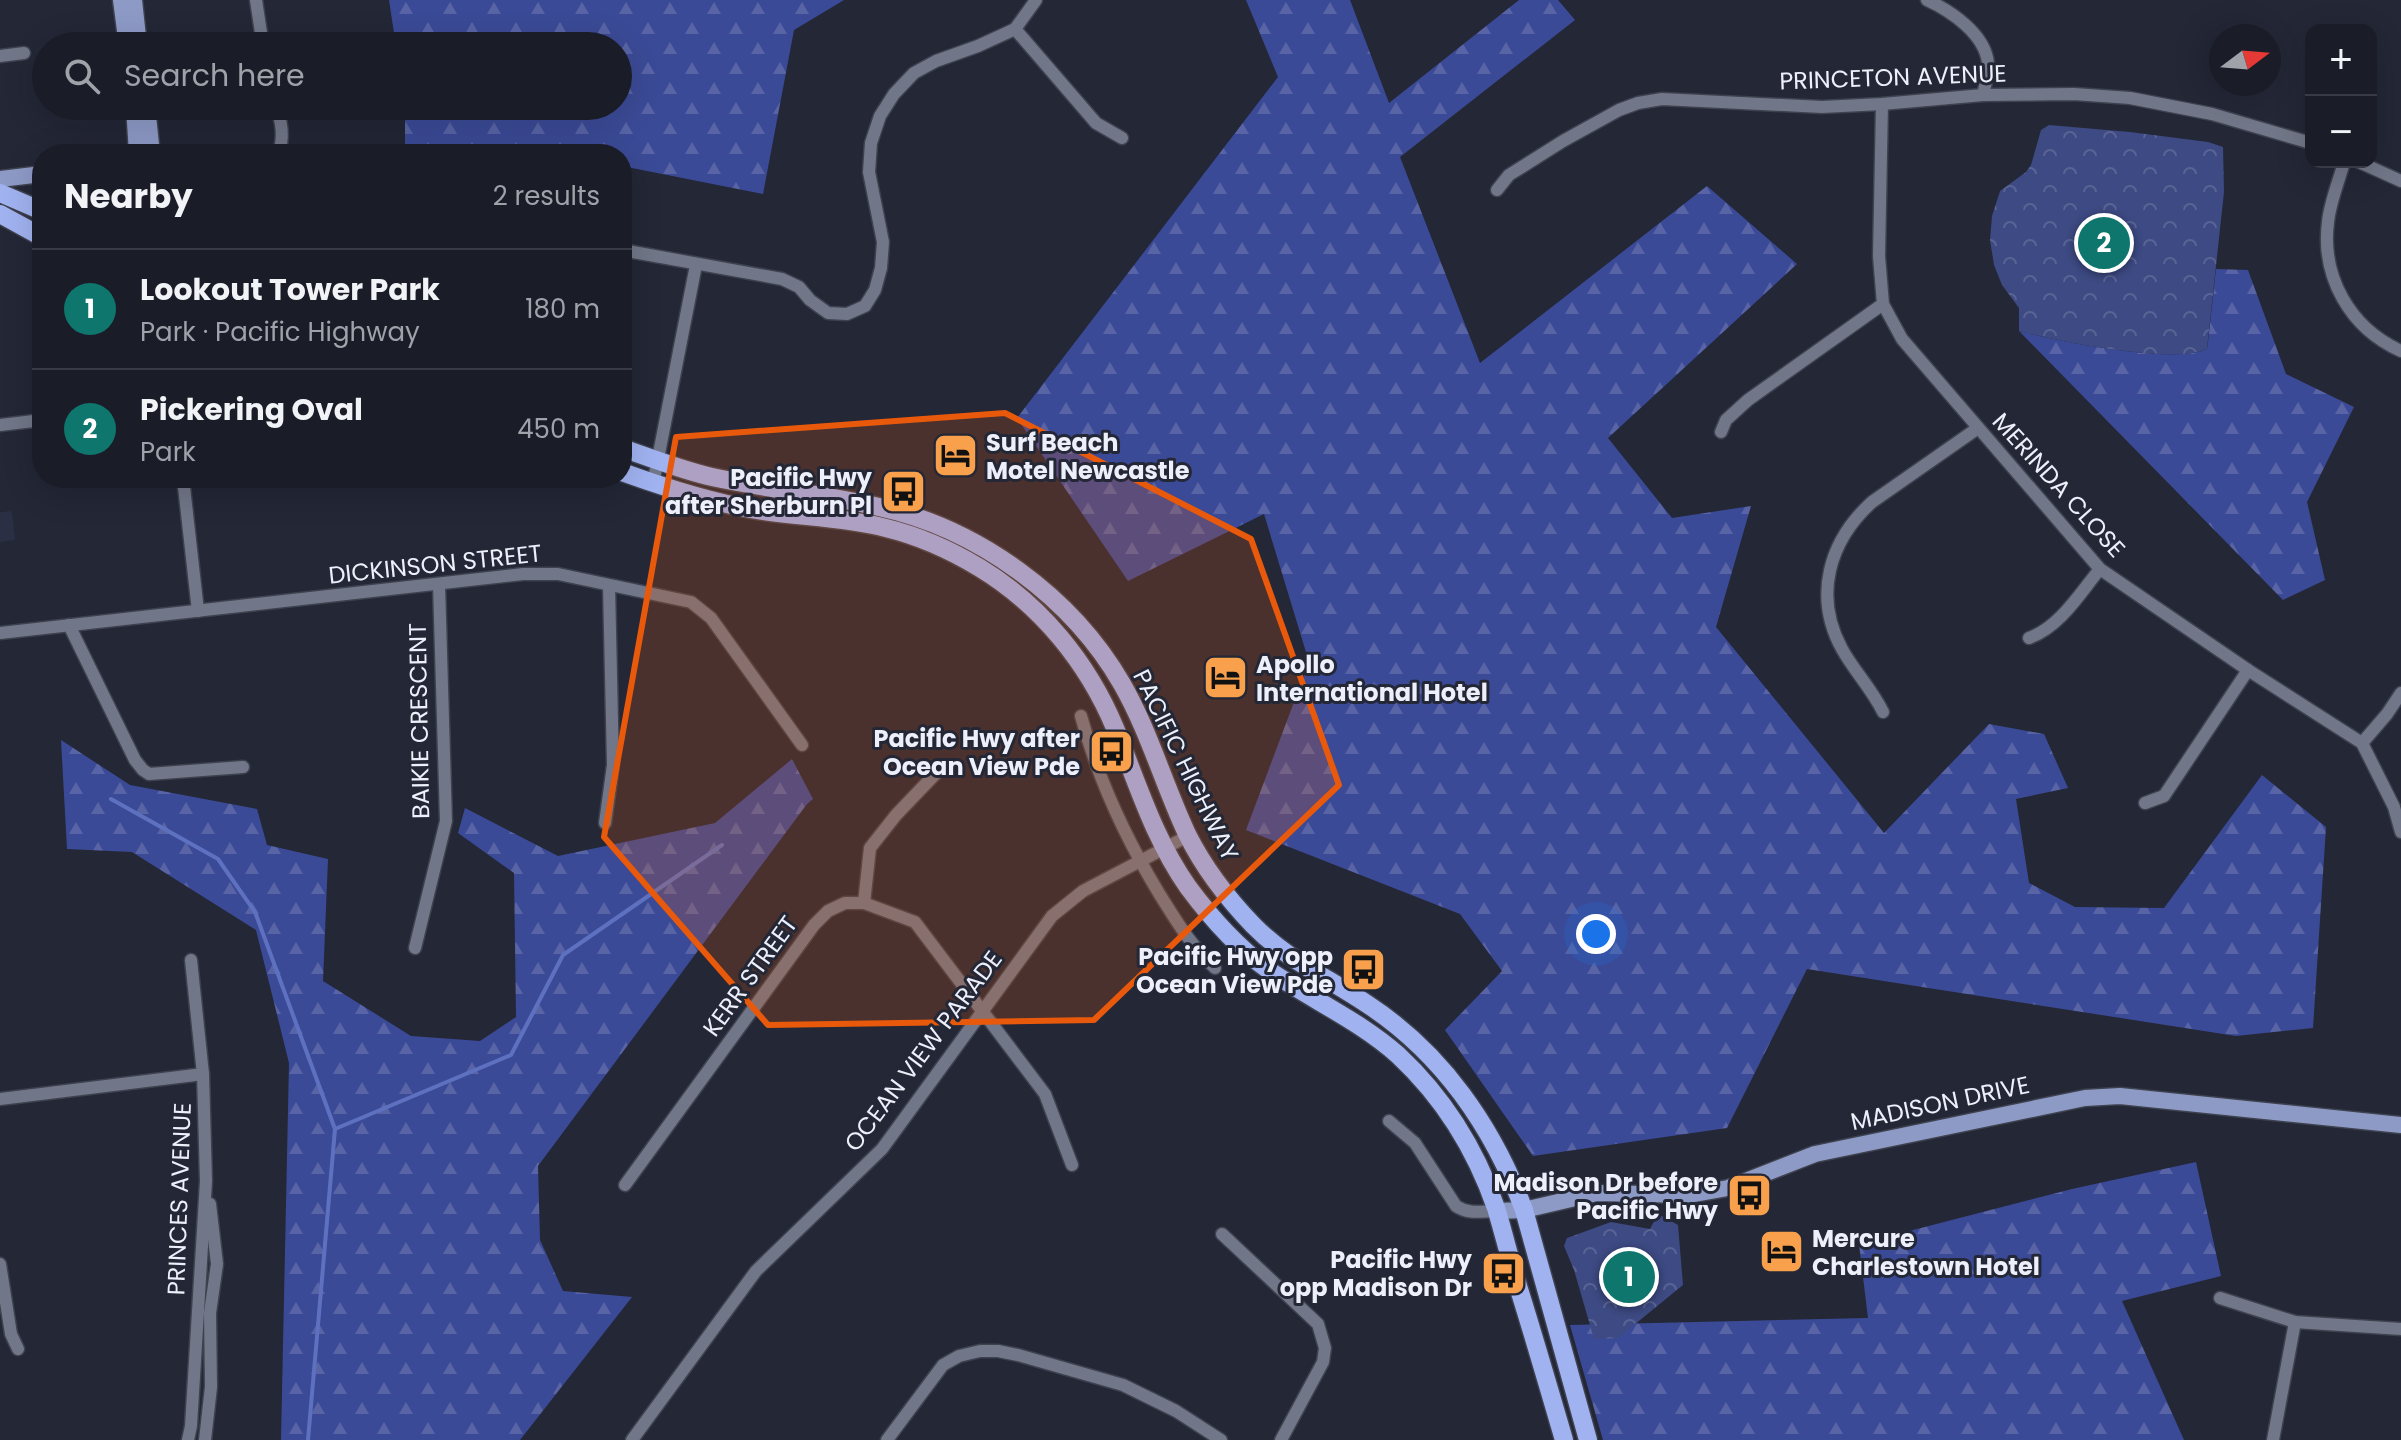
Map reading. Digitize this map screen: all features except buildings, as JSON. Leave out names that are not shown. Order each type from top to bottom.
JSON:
[{"type":"highway","points":[[0,193],[32,207]]},
{"type":"highway","points":[[0,214],[32,231]]},
{"type":"highway","name":"PACIFIC HIGHWAY","points":[[632,451],[709,476],[855,502],[908,515],[989,550],[1044,589],[1074,621],[1122,684],[1188,836],[1209,872],[1232,902],[1259,931],[1297,963],[1367,1004],[1396,1025],[1425,1050],[1464,1095],[1513,1179],[1588,1440]]},
{"type":"highway","name":"PACIFIC HIGHWAY","points":[[632,476],[705,499],[756,510],[885,527],[923,539],[982,569],[1015,592],[1047,623],[1096,686],[1156,831],[1187,886],[1238,944],[1269,970],[1367,1031],[1397,1054],[1421,1079],[1461,1132],[1477,1161],[1497,1211],[1564,1440]]},
{"type":"main road","points":[[121,0],[125,32]]},
{"type":"main road","points":[[134,0],[137,32]]},
{"type":"main road","points":[[135,120],[137,144]]},
{"type":"main road","points":[[148,120],[151,144]]},
{"type":"main road","points":[[132,144],[137,136]]},
{"type":"main road","points":[[0,179],[32,175]]},
{"type":"main road","name":"MADISON DRIVE","points":[[1497,1211],[1524,1210],[1597,1193],[1689,1195],[1728,1188],[1815,1154],[2085,1098],[2120,1096],[2401,1125]]},
{"type":"street","points":[[256,0],[261,32]]},
{"type":"street","points":[[632,252],[782,279],[799,287],[828,313],[847,314],[865,306],[875,290],[881,268],[883,242],[869,172],[871,143],[880,116],[894,94],[914,73],[1015,29],[1036,0]]},
{"type":"street","points":[[1927,0],[1970,29],[1984,50],[1988,62],[1983,95]]},
{"type":"street","points":[[1015,29],[1096,123],[1122,138]]},
{"type":"street","points":[[0,56],[24,53]]},
{"type":"street","name":"PRINCETON AVENUE","points":[[1497,190],[1509,175],[1526,162],[1610,115],[1638,103],[1662,99],[1822,107],[1983,95],[2074,94],[2130,98],[2212,114],[2305,141]]},
{"type":"street","name":"MERINDA CLOSE","points":[[1882,104],[1879,256],[1883,304],[1902,339],[2100,569],[2362,743]]},
{"type":"street","points":[[280,120],[280,144]]},
{"type":"street","points":[[2342,168],[2328,217],[2327,246],[2332,275],[2350,312],[2378,338],[2401,351]]},
{"type":"street","points":[[2372,168],[2401,181]]},
{"type":"street","points":[[653,484],[696,265]]},
{"type":"street","points":[[1721,432],[1726,420],[1748,400],[1883,304]]},
{"type":"street","points":[[0,425],[32,421]]},
{"type":"street","points":[[1883,712],[1875,694],[1850,664],[1833,630],[1828,610],[1828,573],[1834,553],[1844,533],[1872,502],[1978,428]]},
{"type":"street","points":[[184,488],[198,611]]},
{"type":"street","points":[[2029,638],[2039,635],[2062,616],[2100,569]]},
{"type":"street","name":"DICKINSON STREET","points":[[0,633],[523,574],[558,574],[691,602],[700,608],[711,618],[802,745]]},
{"type":"street","name":"BAIKIE CRESCENT","points":[[415,948],[446,821],[439,585]]},
{"type":"street","points":[[605,823],[613,765],[609,586]]},
{"type":"street","points":[[69,625],[135,760],[143,770],[149,774],[243,767]]},
{"type":"street","points":[[2145,803],[2164,796],[2248,670]]},
{"type":"street","points":[[2401,693],[2362,743],[2394,807],[2401,832]]},
{"type":"street","points":[[1081,716],[1105,787],[1139,862],[1184,935],[1215,968]]},
{"type":"street","points":[[941,768],[896,815],[870,848],[864,903],[915,922],[1045,1094],[1072,1165]]},
{"type":"street","name":"OCEAN VIEW PARADE","points":[[632,1440],[756,1271],[882,1149],[1052,916],[1083,891],[1188,836]]},
{"type":"street","name":"KERR STREET","points":[[625,1185],[814,925],[828,911],[845,903],[864,903]]},
{"type":"street","name":"PRINCES AVENUE","points":[[188,1440],[206,1181],[203,1074],[191,960]]},
{"type":"street","points":[[0,1099],[203,1074]]},
{"type":"street","points":[[1389,1121],[1415,1143],[1456,1206],[1472,1213],[1497,1211]]},
{"type":"street","points":[[205,1440],[211,1387],[210,1313],[217,1264],[206,1181]]},
{"type":"street","points":[[1222,1234],[1311,1315],[1322,1335],[1325,1348],[1323,1362],[1281,1440]]},
{"type":"street","points":[[0,1264],[11,1334],[18,1349]]},
{"type":"street","points":[[2220,1298],[2295,1322],[2401,1329]]},
{"type":"street","points":[[2273,1440],[2295,1322]]},
{"type":"street","points":[[887,1440],[943,1365],[959,1356],[989,1351],[1018,1355],[1123,1385],[1176,1411],[1221,1440]]},
{"type":"highlighted area","points":[[1005,413],[1251,539],[1339,785],[1094,1020],[768,1025],[604,837],[676,437]]},
{"type":"shaded area","points":[[12,511],[15,540],[0,542],[0,512]]},
{"type":"green space","points":[[389,0],[844,0],[794,30],[763,194],[632,168],[632,144],[405,144],[405,120],[632,120],[632,32],[394,32]]},
{"type":"green space","points":[[1246,0],[1350,0],[1389,103],[1519,0],[1558,0],[1575,20],[1400,157],[1480,363],[1707,186],[1797,264],[1608,438],[1672,518],[1751,506],[1716,627],[1884,833],[1989,724],[2044,734],[2068,788],[2016,799],[2029,883],[2075,907],[2164,908],[2262,775],[2326,827],[2313,1028],[2236,1036],[1807,969],[1727,1128],[1533,1156],[1445,1030],[1502,971],[1460,914],[1246,830],[1309,662],[1264,514],[1128,581],[1017,418],[1278,77]]},
{"type":"green space","points":[[2049,125],[2130,132],[2208,142],[2223,147],[2224,192],[2207,349],[2191,353],[2143,353],[2019,331],[2019,308],[2002,285],[1994,265],[1990,240],[1992,216],[2000,191],[2026,172],[2041,130]]},
{"type":"green space","points":[[2216,269],[2248,270],[2286,374],[2354,407],[2307,502],[2325,580],[2283,600],[2019,331],[2143,353],[2191,353],[2207,349]]},
{"type":"green space","points":[[61,740],[130,785],[257,809],[267,845],[328,859],[323,981],[411,1036],[480,1041],[516,1017],[514,873],[458,833],[465,808],[558,856],[715,823],[792,759],[813,799],[538,1166],[540,1240],[563,1291],[632,1297],[520,1440],[281,1440],[289,1063],[256,930],[132,852],[67,849]]},
{"type":"green space","points":[[2196,1162],[2221,1276],[2122,1301],[2184,1440],[1603,1440],[1570,1325],[1868,1318],[1859,1244],[2072,1189]]},
{"type":"green space","points":[[1658,1214],[1678,1225],[1683,1285],[1618,1338],[1594,1339],[1564,1246],[1567,1238],[1611,1222],[1650,1229]]},
{"type":"waterway","points":[[111,799],[218,859],[255,912],[335,1129],[308,1440]]},
{"type":"waterway","points":[[335,1129],[511,1055],[563,955],[722,845]]},
{"type":"place","name":"Pickering Oval","points":[[2104,243]]},
{"type":"place","name":"Surf Beach Motel Newcastle","points":[[955,456]]},
{"type":"place","name":"Pacific Hwy after Sherburn Pl","points":[[903,491]]},
{"type":"place","name":"Apollo International Hotel","points":[[1225,678]]},
{"type":"place","name":"Pacific Hwy after Ocean View Pde","points":[[1111,752]]},
{"type":"place","name":"Pacific Hwy opp Ocean View Pde","points":[[1364,970]]},
{"type":"place","name":"Madison Dr before Pacific Hwy","points":[[1749,1196]]},
{"type":"place","name":"Mercure Charlestown Hotel","points":[[1781,1252]]},
{"type":"place","name":"Pacific Hwy opp Madison Dr","points":[[1503,1273]]},
{"type":"place","name":"Lookout Tower Park","points":[[1629,1277]]}]
